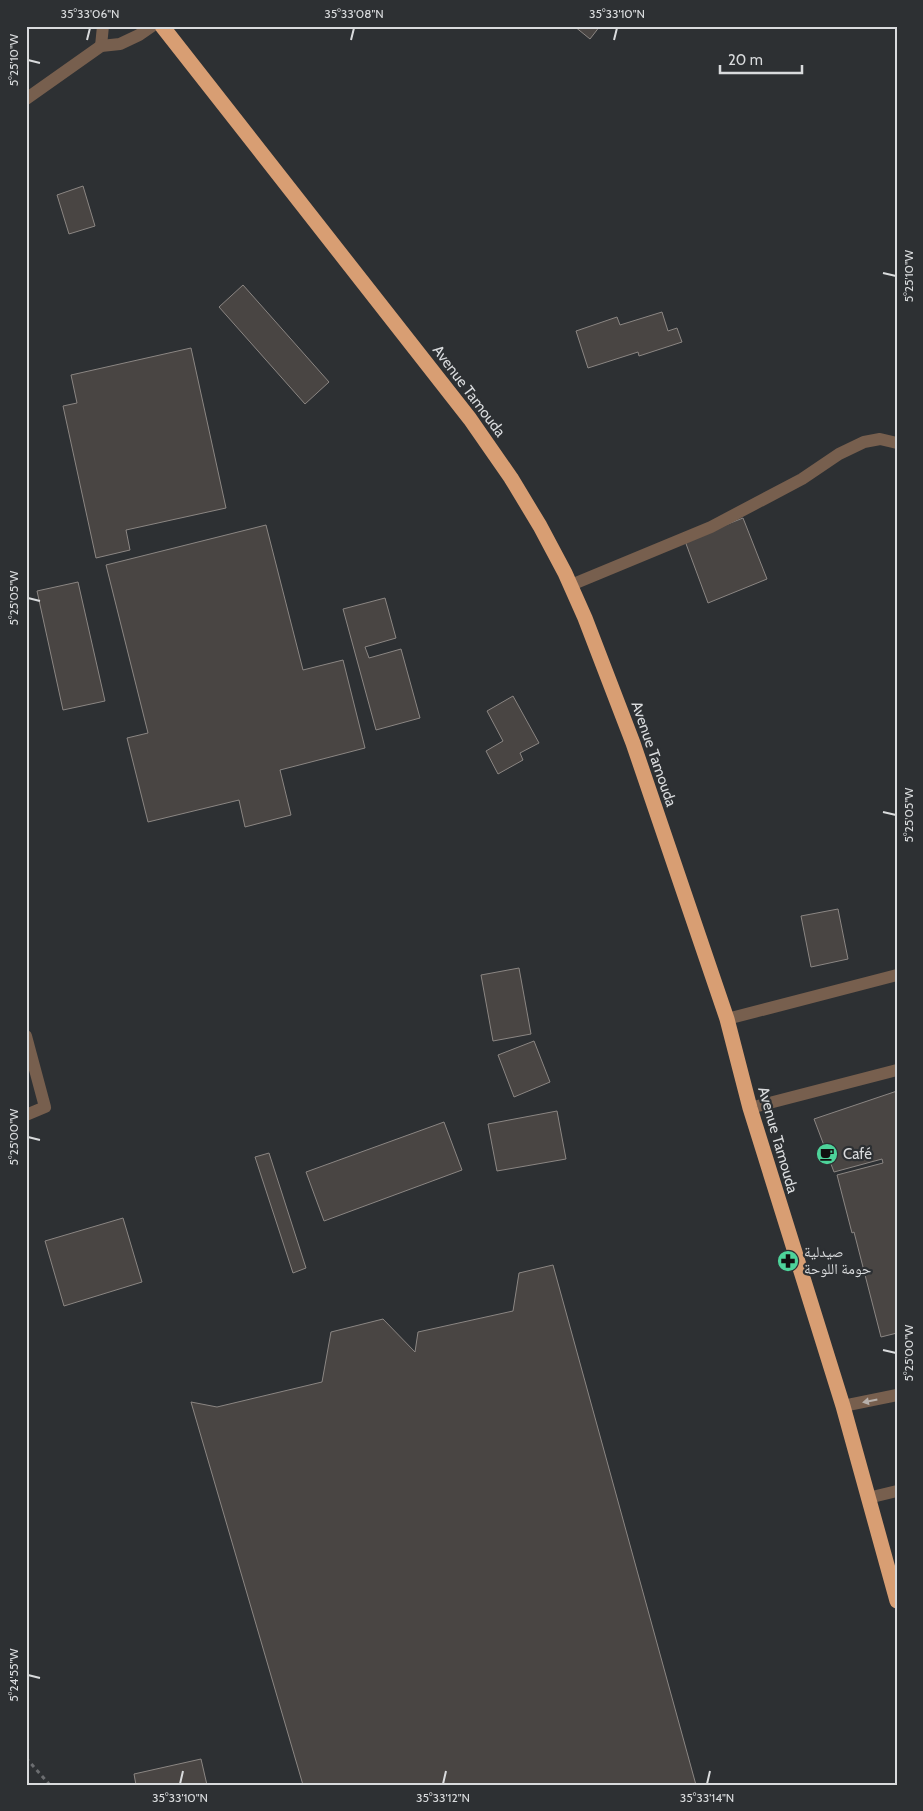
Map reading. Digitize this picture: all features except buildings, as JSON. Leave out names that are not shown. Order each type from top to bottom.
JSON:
[{"type":"highway","name":"Avenue Tamouda","points":[[162,26],[470,419],[511,478],[540,526],[571,586],[633,743],[728,1019],[750,1108],[843,1406],[897,1601]]},
{"type":"street","points":[[101,46],[103,26]]},
{"type":"street","points":[[26,99],[101,46],[120,44],[152,26]]},
{"type":"street","points":[[571,586],[711,527],[802,480],[839,454],[864,442],[880,439],[897,442]]},
{"type":"street","points":[[728,1019],[897,975]]},
{"type":"street","points":[[26,1036],[45,1107],[26,1115]]},
{"type":"street","points":[[750,1108],[897,1070]]},
{"type":"street","points":[[843,1406],[894,1398]]},
{"type":"street","points":[[868,1498],[897,1491]]},
{"type":"path","points":[[26,1758],[50,1785]]},
{"type":"place","name":"Café","points":[[827,1154]]},
{"type":"place","name":"صيدلية حومة اللوحة","points":[[788,1261]]}]
